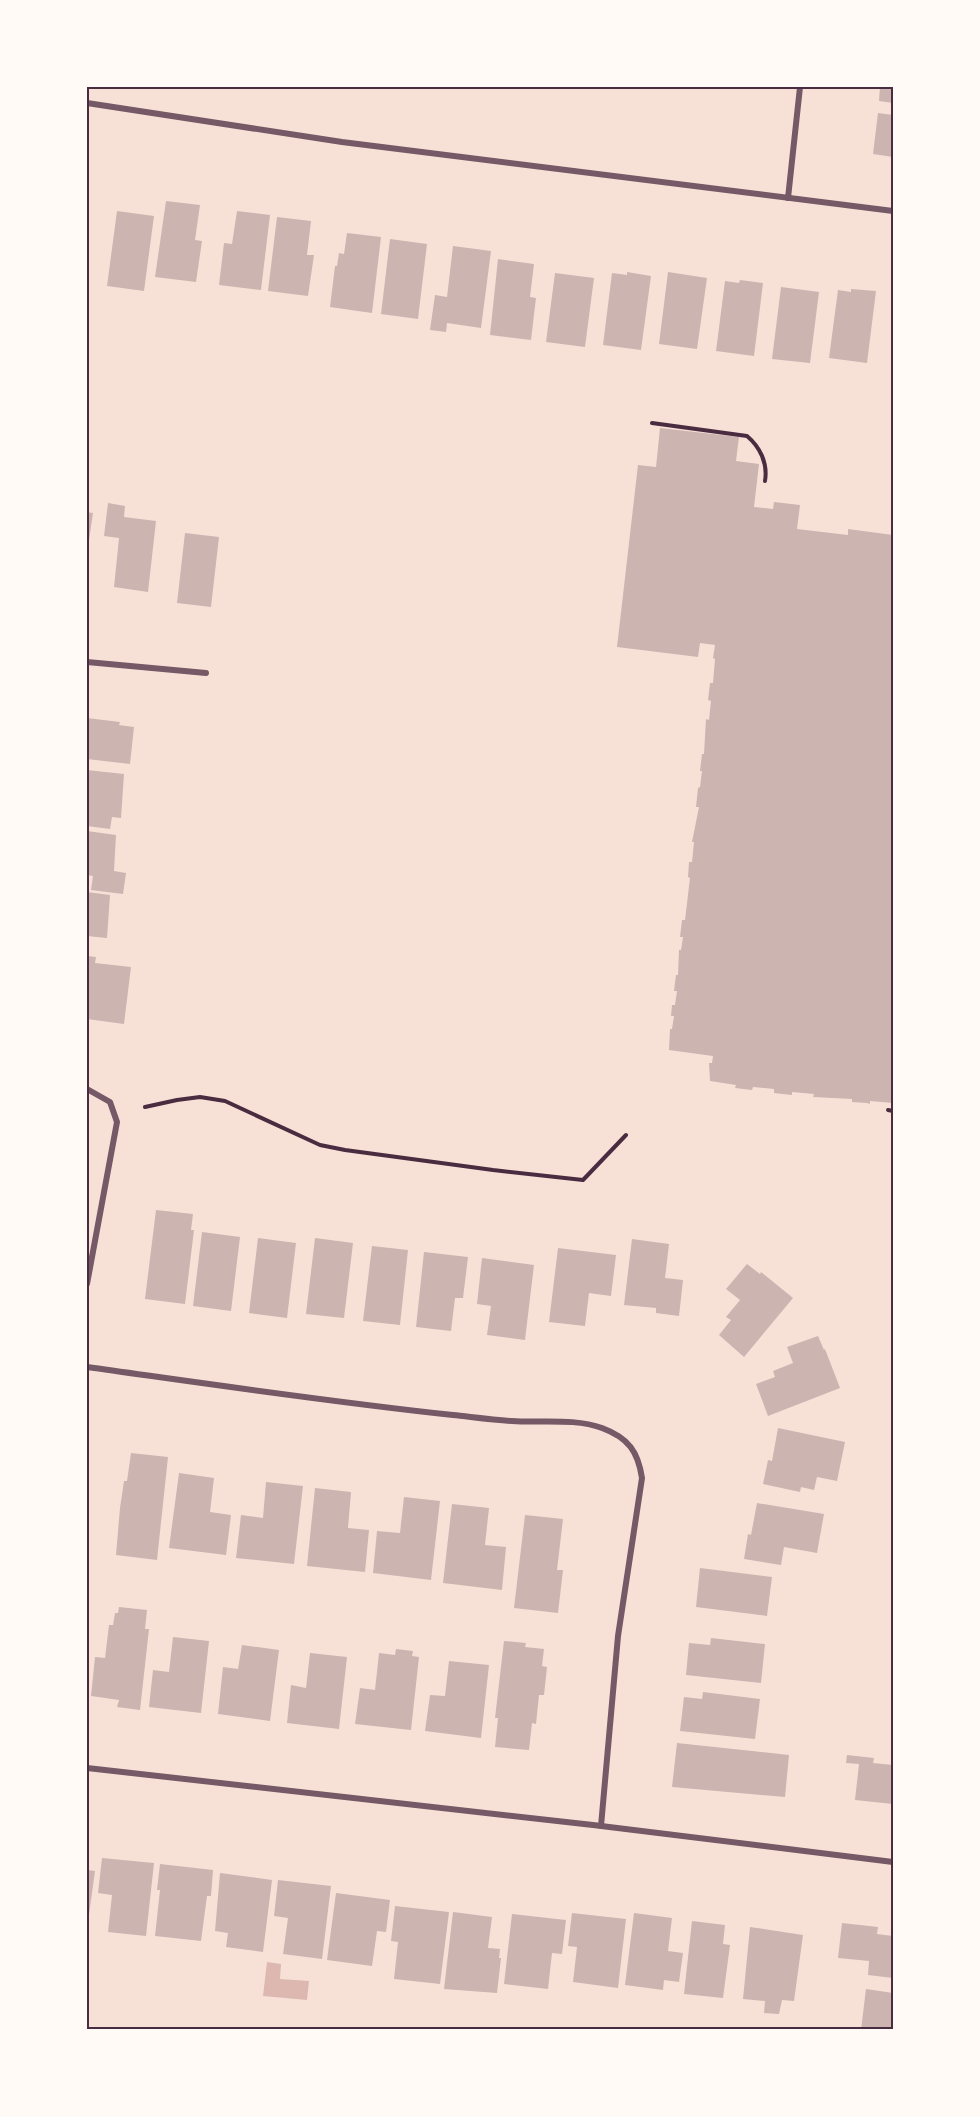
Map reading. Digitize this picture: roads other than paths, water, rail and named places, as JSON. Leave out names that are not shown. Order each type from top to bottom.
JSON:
[{"type":"street","points":[[788,198],[800,87]]},
{"type":"street","points":[[87,103],[342,142],[893,211]]},
{"type":"street","points":[[87,662],[207,673]]},
{"type":"street","points":[[87,1089],[110,1102],[117,1122],[87,1284]]},
{"type":"street","points":[[87,1367],[441,1414],[512,1421],[578,1424],[602,1428],[631,1446],[639,1460],[642,1478],[618,1636],[601,1826]]},
{"type":"street","points":[[87,1768],[601,1826],[893,1862]]}]
